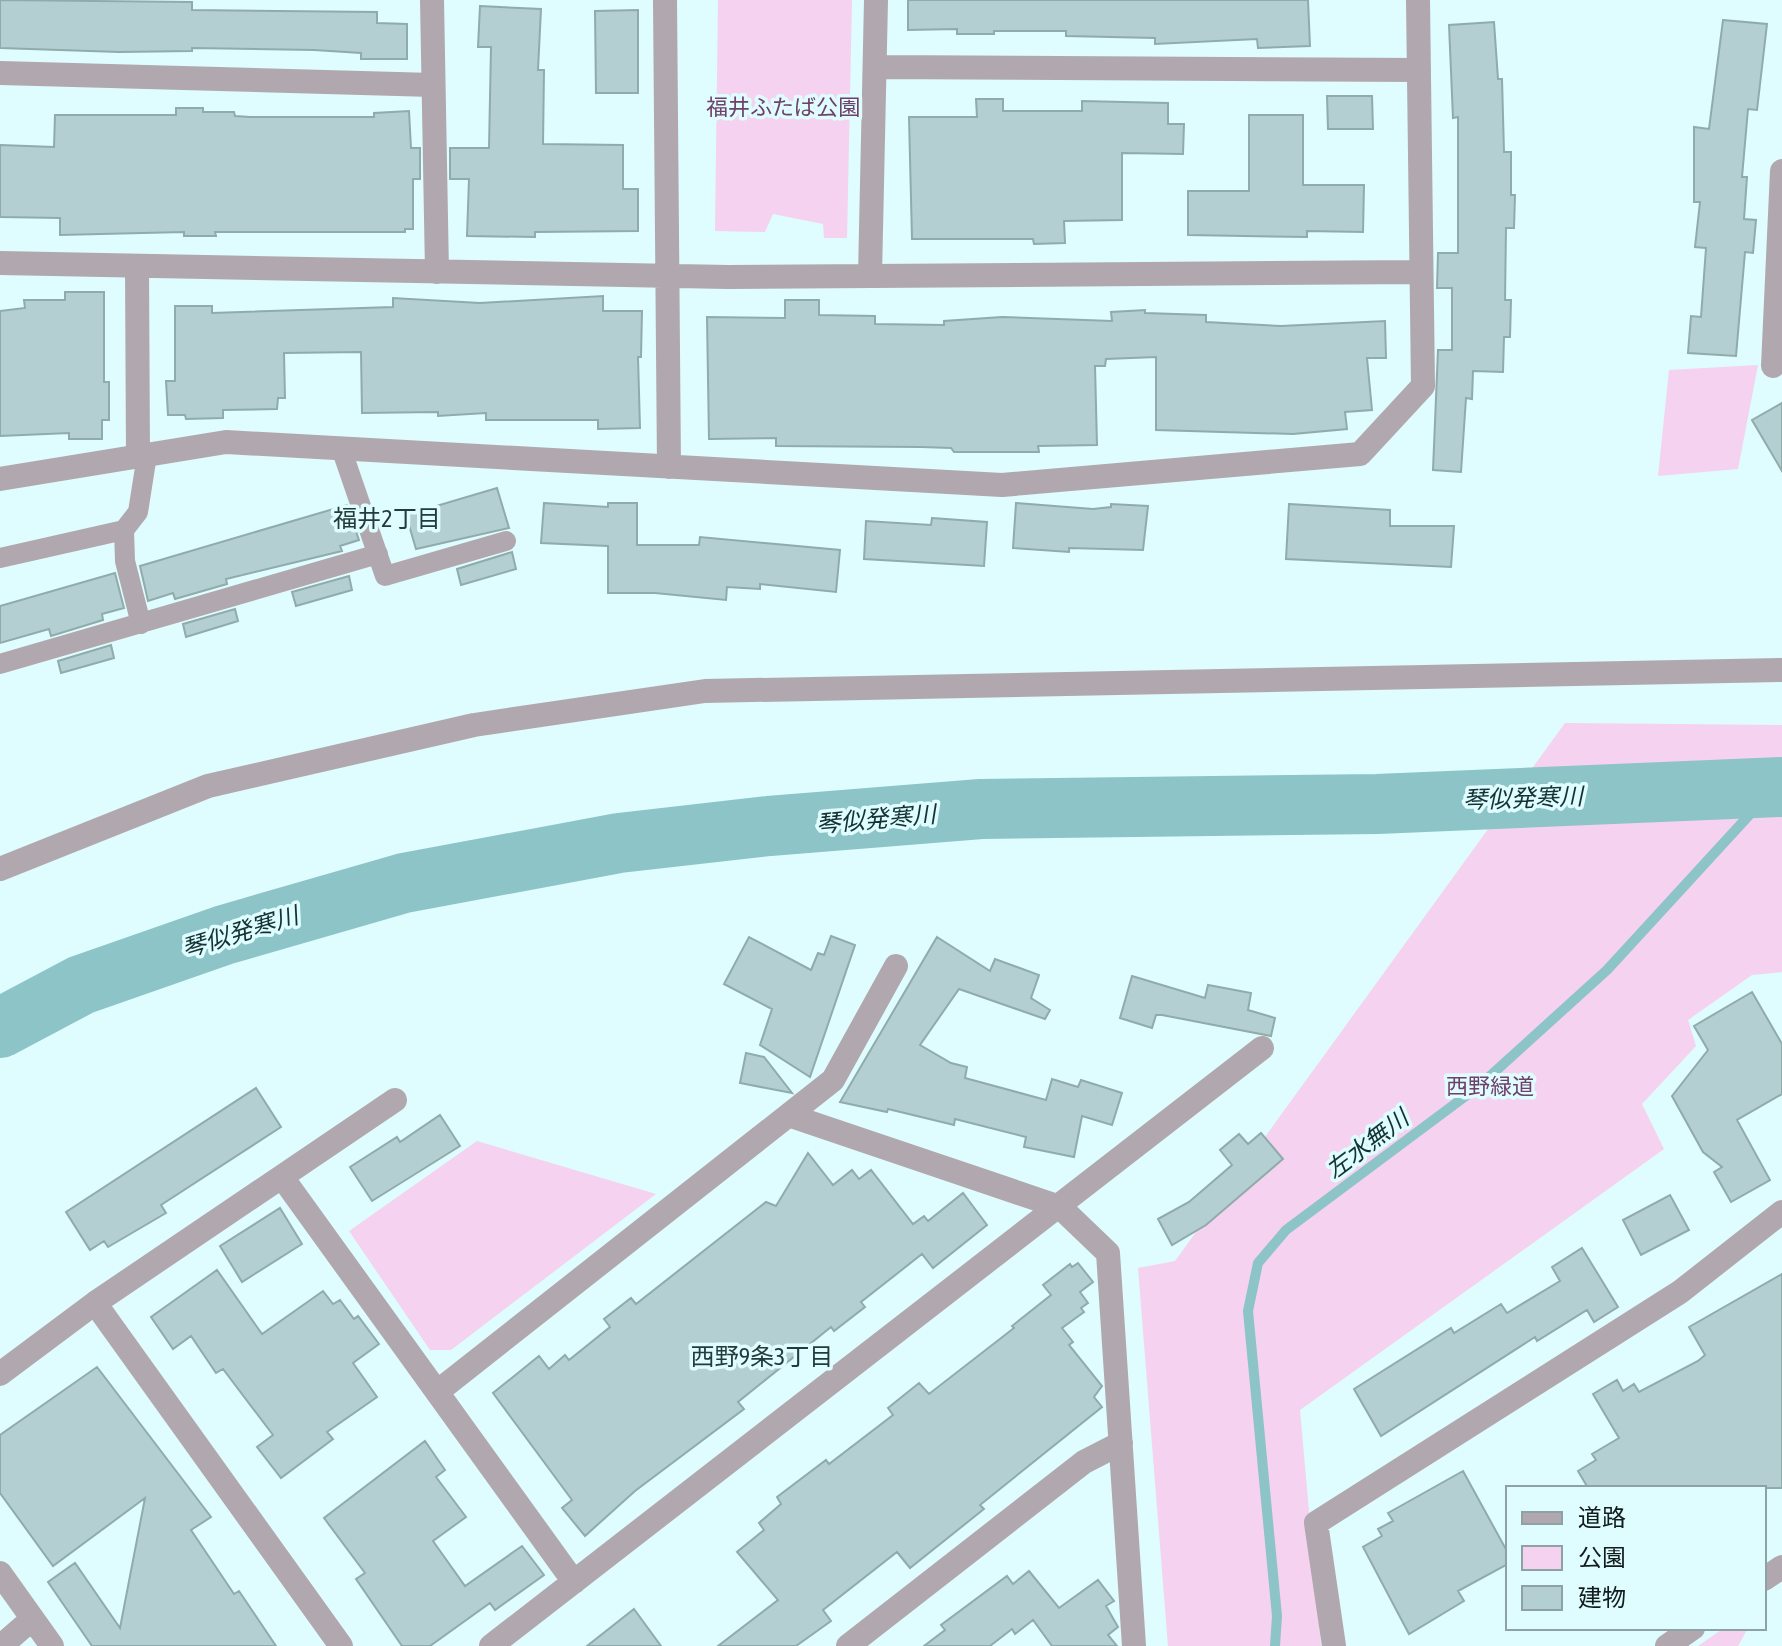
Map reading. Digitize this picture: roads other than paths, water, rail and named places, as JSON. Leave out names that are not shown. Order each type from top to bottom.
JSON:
[{"type":"street","points":[[432,0],[437,272]]},
{"type":"street","points":[[665,0],[669,467]]},
{"type":"street","points":[[870,276],[876,0]]},
{"type":"street","points":[[0,479],[226,442],[1002,485],[1360,454],[1423,386],[1418,0]]},
{"type":"street","points":[[876,67],[1419,70]]},
{"type":"street","points":[[0,73],[433,85]]},
{"type":"street","points":[[1782,171],[1773,366],[1782,358]]},
{"type":"street","points":[[0,263],[665,276],[1421,272]]},
{"type":"street","points":[[137,266],[142,456]]},
{"type":"street","points":[[0,869],[208,786],[474,725],[705,691],[1782,670]]},
{"type":"street","points":[[437,1392],[833,1080],[896,966]]},
{"type":"street","points":[[491,1646],[1262,1048]]},
{"type":"street","points":[[0,1374],[95,1303],[395,1100]]},
{"type":"street","points":[[791,1116],[1060,1207],[1108,1253],[1134,1646]]},
{"type":"street","points":[[282,1177],[574,1582]]},
{"type":"street","points":[[1334,1646],[1316,1523],[1680,1292],[1782,1212]]},
{"type":"street","points":[[95,1303],[341,1646]]},
{"type":"street","points":[[848,1646],[1084,1462],[1121,1443]]},
{"type":"street","points":[[0,1573],[52,1646]]},
{"type":"street","points":[[1,1646],[31,1620]]},
{"type":"street","points":[[1667,1646],[1690,1630]]},
{"type":"lane","points":[[341,448],[385,576],[506,541]]},
{"type":"lane","points":[[0,558],[124,530],[138,512],[142,456]]},
{"type":"lane","points":[[124,530],[125,561],[141,624]]},
{"type":"lane","points":[[0,664],[378,554]]},
{"type":"waterway","name":"左水無川","points":[[1275,1646],[1277,1616],[1248,1311],[1258,1263],[1286,1230],[1479,1086],[1607,970],[1775,787]]},
{"type":"waterway","name":"琴似発寒川","points":[[0,1028],[81,985],[224,935],[404,883],[619,843],[769,826],[981,809],[1377,804],[1782,787]]},
{"type":"district","name":"福井2丁目","points":[[387,518]]},
{"type":"district","name":"西野9条3丁目","points":[[762,1356]]},
{"type":"park label","name":"福井ふたば公園","points":[[783,107]]},
{"type":"park label","name":"西野緑道","points":[[1490,1086]]}]
